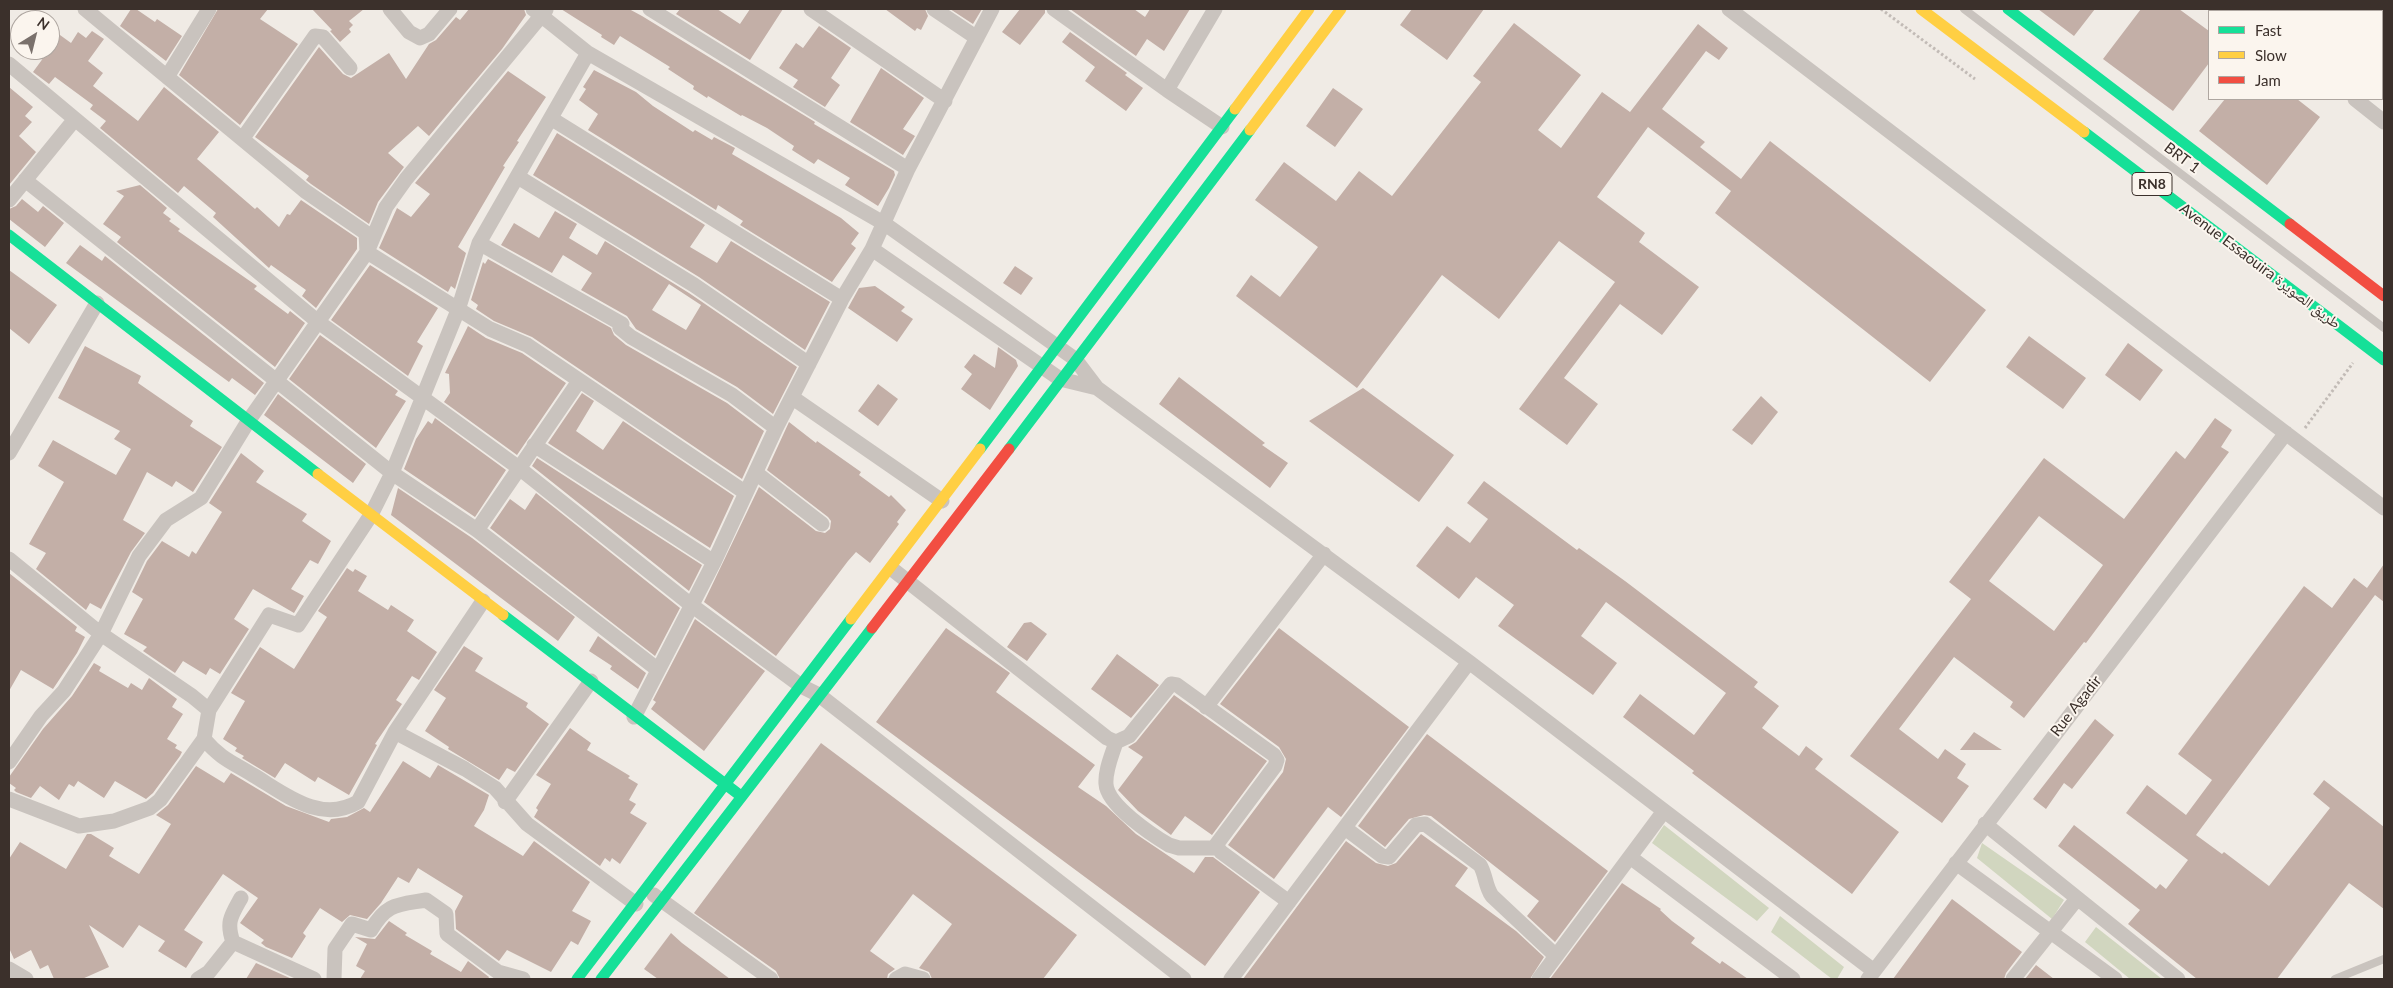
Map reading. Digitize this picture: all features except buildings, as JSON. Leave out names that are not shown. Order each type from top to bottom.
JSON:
[{"type":"street","points":[[84,9],[305,191],[366,234],[367,252]]},
{"type":"street","points":[[167,77],[209,9]]},
{"type":"street","points":[[390,9],[410,32],[420,38],[429,34],[450,9]]},
{"type":"street","points":[[650,9],[908,169]]},
{"type":"street","points":[[812,9],[945,101]]},
{"type":"street","points":[[934,9],[977,38]]},
{"type":"street","points":[[634,717],[690,604],[714,562],[776,428],[793,398],[842,298],[885,224],[908,169],[992,9]]},
{"type":"street","points":[[1054,9],[1222,127]]},
{"type":"street","points":[[1167,90],[1215,9]]},
{"type":"street","points":[[577,979],[892,569],[1309,9]]},
{"type":"street","points":[[601,979],[908,582],[1341,9]]},
{"type":"street","points":[[1729,9],[2384,508]]},
{"type":"street","name":"Avenue Essaouira طريق الصويرة","points":[[1920,9],[2384,360]]},
{"type":"street","points":[[2008,9],[2384,296]]},
{"type":"street","points":[[9,762],[41,716],[64,691],[101,634],[139,556],[166,520],[201,498],[249,420],[367,252],[386,207],[406,179],[540,11],[588,52],[885,224],[1057,345],[1076,359],[1097,388],[1469,662],[1664,811],[1871,975]]},
{"type":"street","points":[[243,138],[315,36],[323,38],[350,68]]},
{"type":"street","points":[[9,799],[79,826],[114,821],[150,808],[160,800],[204,739],[210,710],[269,615],[298,625],[371,515],[392,472],[458,310],[479,243],[552,119],[588,52]]},
{"type":"street","points":[[9,64],[317,321],[519,468],[690,604],[801,686],[819,695],[1184,979]]},
{"type":"street","points":[[2356,100],[2384,122]]},
{"type":"street","points":[[9,200],[75,119]]},
{"type":"street","points":[[552,119],[842,298]]},
{"type":"street","points":[[518,177],[694,286],[809,364]]},
{"type":"street","points":[[25,180],[392,472],[478,530],[657,669]]},
{"type":"street","points":[[9,236],[483,601],[591,681],[634,717],[741,796]]},
{"type":"street","points":[[479,243],[622,324],[620,328],[631,337],[732,395],[776,428]]},
{"type":"street","points":[[872,249],[1060,379],[1097,388]]},
{"type":"street","points":[[367,252],[490,329],[527,345],[746,493]]},
{"type":"street","points":[[9,453],[97,303]]},
{"type":"street","points":[[478,530],[534,445],[580,381]]},
{"type":"street","points":[[793,398],[942,501]]},
{"type":"street","name":"Rue Agadir","points":[[1871,975],[1985,824],[2290,436]]},
{"type":"street","points":[[534,445],[714,562]]},
{"type":"street","points":[[756,473],[822,524]]},
{"type":"street","points":[[1206,707],[1324,554]]},
{"type":"street","points":[[9,559],[101,634],[210,710]]},
{"type":"street","points":[[892,569],[1106,738],[1116,742],[1129,736],[1171,684],[1177,685],[1274,755],[1276,760],[1274,766],[1217,842],[1217,848]]},
{"type":"street","points":[[204,739],[218,755],[296,802],[327,811],[348,808],[358,802],[395,732],[483,601]]},
{"type":"street","points":[[1231,979],[1469,662]]},
{"type":"street","points":[[505,802],[591,681]]},
{"type":"street","points":[[395,732],[465,769],[495,788],[505,802],[527,824],[636,904]]},
{"type":"street","points":[[1116,742],[1106,780],[1107,792],[1112,801],[1169,846],[1179,848],[1217,848],[1289,902]]},
{"type":"street","points":[[1539,979],[1664,811]]},
{"type":"street","points":[[1345,828],[1382,856],[1389,857],[1416,825],[1425,824],[1480,865],[1484,872],[1487,889],[1492,896],[1556,956]]},
{"type":"street","points":[[1985,824],[2076,900],[2178,979]]},
{"type":"street","points":[[1630,857],[1793,979]]},
{"type":"street","points":[[1956,863],[2115,979]]},
{"type":"street","points":[[647,890],[770,979]]},
{"type":"street","points":[[241,898],[230,918],[229,929],[233,942],[314,979]]},
{"type":"street","points":[[334,979],[335,949],[352,924],[371,930],[381,914],[394,906],[426,900],[446,914],[446,934],[498,972],[523,979]]},
{"type":"street","points":[[2013,979],[2076,900]]},
{"type":"street","points":[[198,979],[209,972],[233,942]]},
{"type":"street","points":[[9,969],[26,979]]},
{"type":"street","points":[[896,979],[905,974],[923,979]]},
{"type":"lane","name":"BRT 1","points":[[1964,9],[2384,328]]},
{"type":"lane","points":[[2334,979],[2384,959]]},
{"type":"path","points":[[2290,436],[2366,346]]},
{"type":"green space","points":[[1664,825],[1769,908],[1757,921],[1652,843]]},
{"type":"green space","points":[[1982,843],[2064,900],[2052,919],[1977,858]]},
{"type":"green space","points":[[1780,916],[1844,967],[1837,979],[1832,979],[1771,932]]},
{"type":"green space","points":[[2096,927],[2162,979],[2130,979],[2085,942]]},
{"type":"traffic: fast","points":[[2008,9],[2290,224]]},
{"type":"traffic: fast","points":[[980,449],[1235,109]]},
{"type":"traffic: fast","points":[[1009,449],[1250,130]]},
{"type":"traffic: fast","points":[[2084,132],[2384,360]]},
{"type":"traffic: fast","points":[[9,235],[318,474]]},
{"type":"traffic: fast","points":[[503,615],[737,793]]},
{"type":"traffic: fast","points":[[577,979],[851,619]]},
{"type":"traffic: fast","points":[[601,979],[872,628]]},
{"type":"traffic: slow","points":[[1235,109],[1309,9]]},
{"type":"traffic: slow","points":[[1250,130],[1341,9]]},
{"type":"traffic: slow","points":[[1921,9],[2084,132]]},
{"type":"traffic: slow","points":[[851,619],[980,449]]},
{"type":"traffic: slow","points":[[318,474],[503,615]]},
{"type":"traffic: jam","points":[[2290,224],[2384,296]]},
{"type":"traffic: jam","points":[[872,628],[1009,449]]}]
